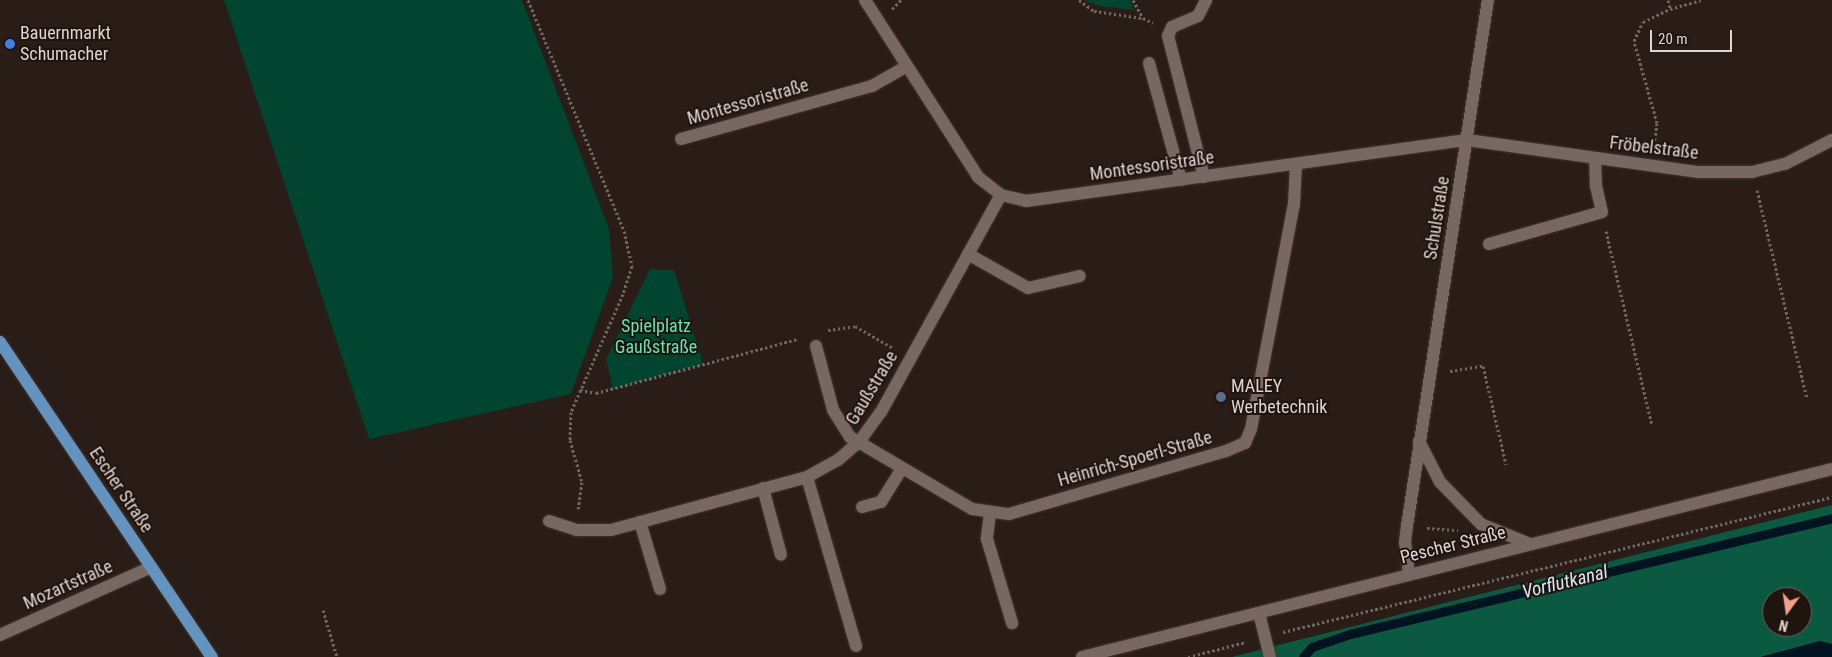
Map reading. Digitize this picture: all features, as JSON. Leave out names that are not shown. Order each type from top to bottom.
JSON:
[{"type":"main road","name":"Escher Straße","points":[[0,342],[212,657]]},
{"type":"street","name":"Montessoristraße","points":[[865,0],[978,177],[1001,195],[1026,202],[1467,140]]},
{"type":"street","points":[[1204,177],[1168,36],[1172,26],[1198,16],[1206,0]]},
{"type":"street","name":"Schulstraße","points":[[1409,574],[1405,548],[1407,526],[1488,0]]},
{"type":"street","points":[[1149,63],[1181,180]]},
{"type":"street","name":"Montessoristraße","points":[[681,139],[872,86],[907,66]]},
{"type":"street","name":"Fröbelstraße","points":[[1467,140],[1699,172],[1752,172],[1785,164],[1832,140]]},
{"type":"street","points":[[1490,244],[1602,212],[1596,186],[1595,158]]},
{"type":"street","name":"Heinrich-Spoerl-Straße","points":[[816,346],[840,424],[859,442],[972,508],[1009,514],[1245,443],[1251,429],[1294,204],[1296,164]]},
{"type":"street","name":"Gaußstraße","points":[[549,521],[576,530],[611,530],[807,477],[838,460],[859,442],[881,412],[1001,195]]},
{"type":"street","points":[[968,254],[1028,288],[1080,276]]},
{"type":"street","points":[[1420,441],[1440,482],[1480,524],[1530,544]]},
{"type":"street","points":[[862,506],[881,502],[902,468]]},
{"type":"street","name":"Pescher Straße","points":[[1082,657],[1832,469]]},
{"type":"street","points":[[807,477],[856,646]]},
{"type":"street","points":[[763,488],[781,555]]},
{"type":"street","points":[[990,512],[987,539],[1012,623]]},
{"type":"street","points":[[640,522],[660,589]]},
{"type":"street","name":"Mozartstraße","points":[[0,636],[151,567]]},
{"type":"street","points":[[1258,613],[1270,657]]},
{"type":"path","points":[[528,0],[624,231],[632,266],[571,412],[570,440],[582,482],[576,530]]},
{"type":"path","points":[[1079,0],[1094,11],[1143,18],[1170,32]]},
{"type":"path","points":[[1133,0],[1143,18]]},
{"type":"path","points":[[1668,0],[1670,9]]},
{"type":"path","points":[[1651,165],[1657,123],[1634,41],[1643,22],[1670,9],[1701,0]]},
{"type":"path","points":[[1752,172],[1807,398]]},
{"type":"path","points":[[1602,212],[1652,425]]},
{"type":"path","points":[[820,333],[855,326],[911,358]]},
{"type":"path","points":[[580,390],[596,393],[801,338]]},
{"type":"path","points":[[1430,373],[1483,366],[1506,464]]},
{"type":"path","points":[[1188,657],[1832,497]]},
{"type":"path","points":[[1407,526],[1464,531]]},
{"type":"path","points":[[324,610],[337,657]]},
{"type":"green space","points":[[224,0],[522,0],[609,229],[613,277],[571,394],[369,439]]},
{"type":"green space","points":[[1084,0],[1130,0],[1134,10],[1099,6]]},
{"type":"green space","name":"Spielplatz Gaußstraße","points":[[650,269],[674,270],[703,364],[613,389],[606,359]]},
{"type":"green space","points":[[1832,505],[1832,644],[1820,641],[1761,657],[1232,657]]},
{"type":"water","points":[[1820,641],[1832,644],[1832,657],[1761,657]]},
{"type":"waterway","name":"Vorflutkanal","points":[[1303,657],[1312,647],[1350,634],[1832,518]]},
{"type":"place","name":"Bauernmarkt Schumacher","points":[[10,44]]},
{"type":"place","name":"MALEY Werbetechnik","points":[[1221,397]]}]
